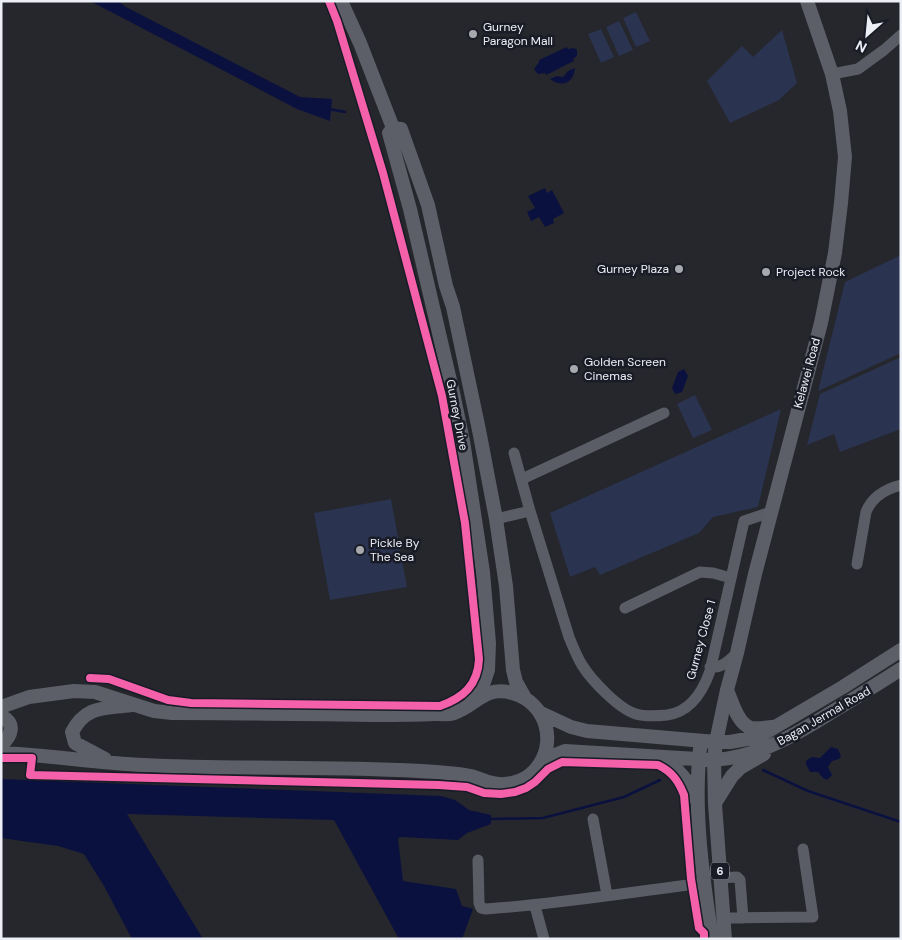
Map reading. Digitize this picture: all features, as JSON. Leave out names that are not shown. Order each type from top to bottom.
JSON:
[{"type":"main road","name":"Gurney Drive","points":[[340,1],[379,88],[393,128]]},
{"type":"main road","name":"Kelawei Road","points":[[716,742],[771,512],[821,323],[835,254],[845,156],[840,111],[832,74],[807,1]]},
{"type":"main road","name":"Gurney Drive","points":[[393,128],[401,129],[428,205],[467,374],[496,519],[506,586],[513,670],[516,682],[525,698]]},
{"type":"main road","name":"Gurney Drive","points":[[393,128],[389,133],[410,209],[463,442],[483,572],[489,643],[488,670],[484,682],[468,705]]},
{"type":"main road","points":[[410,209],[428,205]]},
{"type":"main road","name":"Bagan Jermal Road","points":[[716,742],[730,742],[758,737],[897,654]]},
{"type":"main road","name":"Bagan Jermal Road","points":[[714,760],[729,759],[778,743],[799,733],[901,670]]},
{"type":"main road","points":[[844,687],[860,684],[872,688]]},
{"type":"main road","points":[[727,690],[739,718],[746,726],[757,728],[777,727]]},
{"type":"main road","points":[[1,707],[28,697],[74,691],[95,692],[154,711],[172,713],[453,714],[481,696],[496,692],[511,692],[525,698],[540,713],[546,724],[548,738],[546,751],[541,763],[533,773]]},
{"type":"main road","points":[[134,704],[90,711],[78,719],[72,732],[75,743],[102,759],[144,766]]},
{"type":"main road","points":[[540,713],[570,727],[587,731],[716,742]]},
{"type":"main road","points":[[1,716],[11,724],[12,731],[9,738],[1,745]]},
{"type":"main road","name":"6","points":[[701,741],[699,806],[704,883],[712,939]]},
{"type":"main road","name":"6","points":[[716,742],[714,760],[715,804],[725,939]]},
{"type":"main road","points":[[715,804],[735,773],[778,743]]},
{"type":"main road","points":[[1,753],[144,766],[384,768],[472,776],[491,783],[502,784],[524,779],[555,755],[565,752],[714,760]]},
{"type":"main road","points":[[649,756],[663,760],[678,771],[686,779],[694,792],[699,806]]},
{"type":"street","points":[[832,74],[858,69],[901,35]]},
{"type":"street","points":[[522,479],[664,413]]},
{"type":"street","name":"Gurney Close 1","points":[[514,453],[569,637],[583,666],[620,705],[635,714],[649,716],[673,714],[684,709],[697,696],[706,682],[744,521],[771,512]]},
{"type":"street","points":[[857,564],[866,512],[869,505],[878,495],[901,485]]},
{"type":"street","points":[[496,519],[530,511]]},
{"type":"street","points":[[625,608],[700,572],[731,578]]},
{"type":"street","points":[[710,667],[716,668],[721,666],[737,652]]},
{"type":"street","points":[[593,819],[607,895]]},
{"type":"street","points":[[723,918],[813,917],[802,849]]},
{"type":"street","points":[[478,860],[478,903],[481,908],[486,909],[535,906],[704,883]]},
{"type":"street","points":[[720,878],[737,877],[740,880],[743,918]]},
{"type":"street","points":[[535,906],[544,939]]},
{"type":"shaded area","points":[[90,1],[118,1],[126,7],[300,97],[332,99],[330,121],[297,109]]},
{"type":"shaded area","points":[[636,12],[650,41],[636,47],[623,18]]},
{"type":"shaded area","points":[[619,21],[633,50],[619,56],[606,27]]},
{"type":"shaded area","points":[[601,29],[614,57],[601,63],[588,34]]},
{"type":"shaded area","points":[[782,30],[797,83],[779,100],[730,123],[707,81],[742,46],[753,57]]},
{"type":"shaded area","points":[[567,47],[568,49],[574,48],[577,50],[577,56],[573,59],[574,61],[546,75],[545,73],[538,74],[534,69],[539,60]]},
{"type":"shaded area","points":[[575,68],[572,77],[567,83],[554,82],[550,79],[557,76],[563,77],[568,71]]},
{"type":"shaded area","points":[[545,188],[547,193],[552,190],[564,213],[553,219],[554,223],[545,227],[539,217],[531,221],[527,212],[535,208],[528,196]]},
{"type":"shaded area","points":[[901,255],[901,353],[818,391],[845,282]]},
{"type":"shaded area","points":[[901,357],[901,429],[840,452],[834,434],[807,445],[820,394]]},
{"type":"shaded area","points":[[684,369],[688,376],[682,392],[675,394],[672,388],[678,372]]},
{"type":"shaded area","points":[[695,395],[712,430],[693,438],[677,404]]},
{"type":"shaded area","points":[[781,409],[758,507],[713,517],[699,533],[600,575],[595,567],[570,577],[550,513]]},
{"type":"shaded area","name":"Pickle By The Sea","points":[[391,499],[407,587],[330,600],[314,513]]},
{"type":"shaded area","points":[[831,747],[838,749],[841,756],[839,759],[832,761],[828,767],[832,775],[827,780],[818,772],[810,772],[806,761],[812,757],[820,758]]},
{"type":"shaded area","points":[[1,779],[441,796],[455,800],[469,810],[491,815],[491,824],[467,833],[458,840],[400,837],[398,839],[403,881],[456,889],[462,906],[473,909],[462,939],[399,939],[334,820],[127,814],[203,939],[132,939],[104,886],[84,854],[58,846],[1,838]]},
{"type":"waterway","points":[[329,109],[345,112]]},
{"type":"waterway","points":[[763,770],[808,791],[901,822]]},
{"type":"waterway","points":[[488,819],[543,818],[624,797],[660,780]]},
{"type":"cycle path","points":[[90,678],[109,679],[168,700],[191,703],[440,706],[456,699],[468,689],[476,676],[479,659],[465,523],[442,396],[383,173],[337,21],[329,1]]},
{"type":"cycle path","points":[[1,758],[32,758],[30,775],[439,785],[467,787],[484,793],[501,794],[526,788],[548,769],[562,762],[658,765],[674,777],[684,795],[691,879],[699,928],[704,933],[704,939]]},
{"type":"place","name":"Gurney Paragon Mall","points":[[473,34]]},
{"type":"place","name":"Gurney Plaza","points":[[679,269]]},
{"type":"place","name":"Project Rock","points":[[766,272]]},
{"type":"place","name":"Golden Screen Cinemas","points":[[574,369]]},
{"type":"place","name":"Pickle By The Sea","points":[[360,550]]}]
